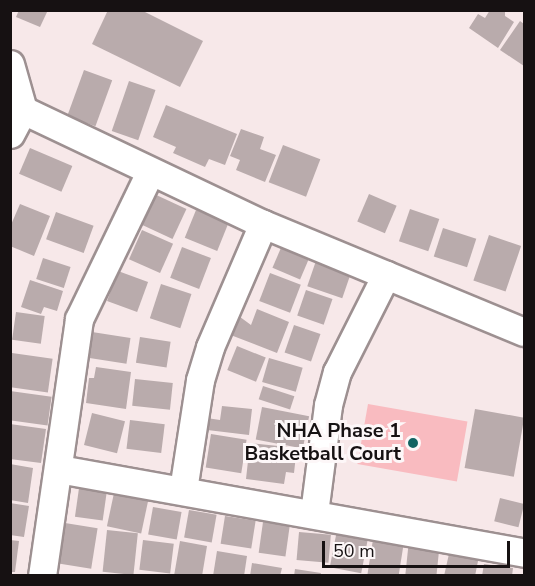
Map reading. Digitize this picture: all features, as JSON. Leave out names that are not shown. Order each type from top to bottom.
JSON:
[{"type":"street","points":[[10,64],[23,110],[10,134]]},
{"type":"street","points":[[23,110],[263,224],[525,332]]},
{"type":"street","points":[[42,576],[79,319],[150,172]]},
{"type":"street","points":[[183,490],[200,380],[210,347],[263,224]]},
{"type":"street","points":[[314,513],[328,405],[337,372],[386,275]]},
{"type":"street","points":[[59,469],[314,513],[525,553]]},
{"type":"shaded area","name":"NHA Phase 1 Basketball Court","points":[[368,404],[467,422],[457,482],[357,464]]},
{"type":"building","points":[[19,10],[48,10],[40,27],[16,17]]},
{"type":"building","points":[[108,10],[141,10],[203,41],[180,87],[92,44]]},
{"type":"building","points":[[490,10],[505,10],[505,16],[514,22],[498,48],[469,28],[478,14],[485,18]]},
{"type":"building","points":[[520,21],[524,24],[524,66],[500,50]]},
{"type":"building","points":[[84,70],[112,80],[95,126],[67,116]]},
{"type":"building","points":[[129,81],[155,90],[138,140],[112,131]]},
{"type":"building","points":[[166,105],[237,134],[225,165],[209,159],[205,167],[173,153],[176,147],[153,137]]},
{"type":"building","points":[[241,129],[264,137],[260,149],[276,155],[265,182],[236,170],[240,160],[230,156]]},
{"type":"building","points":[[283,145],[320,159],[306,197],[269,182]]},
{"type":"building","points":[[30,148],[72,166],[61,192],[19,174]]},
{"type":"building","points":[[152,193],[186,209],[172,239],[138,223]]},
{"type":"building","points":[[369,194],[397,206],[385,233],[357,222]]},
{"type":"building","points":[[20,204],[50,216],[34,256],[10,246],[10,227]]},
{"type":"building","points":[[410,209],[439,219],[428,251],[399,241]]},
{"type":"building","points":[[196,210],[228,223],[217,251],[185,238]]},
{"type":"building","points":[[56,212],[94,226],[84,253],[46,239]]},
{"type":"building","points":[[443,228],[476,239],[467,267],[434,257]]},
{"type":"building","points":[[142,230],[173,244],[160,273],[129,259]]},
{"type":"building","points":[[489,235],[521,246],[506,291],[473,280]]},
{"type":"building","points":[[283,243],[311,255],[300,280],[272,268]]},
{"type":"building","points":[[182,247],[211,258],[199,289],[170,278]]},
{"type":"building","points":[[318,255],[353,267],[342,298],[307,286]]},
{"type":"building","points":[[43,258],[71,267],[64,288],[36,279]]},
{"type":"building","points":[[118,271],[148,282],[137,312],[107,301]]},
{"type":"building","points":[[270,273],[301,285],[290,313],[259,301]]},
{"type":"building","points":[[30,280],[63,291],[57,311],[44,307],[41,314],[21,307]]},
{"type":"building","points":[[161,284],[191,294],[180,328],[150,318]]},
{"type":"building","points":[[306,290],[332,299],[324,325],[297,316]]},
{"type":"building","points":[[257,309],[289,322],[277,353],[228,334],[236,314],[251,325]]},
{"type":"building","points":[[16,312],[45,316],[41,344],[12,340]]},
{"type":"building","points":[[294,325],[320,334],[311,362],[285,352]]},
{"type":"building","points":[[92,332],[131,338],[126,364],[88,358]]},
{"type":"building","points":[[140,337],[171,342],[167,368],[136,363]]},
{"type":"building","points":[[237,346],[266,358],[256,382],[227,370]]},
{"type":"building","points":[[12,353],[53,359],[48,392],[10,387]]},
{"type":"building","points":[[269,358],[303,368],[296,392],[262,382]]},
{"type":"building","points":[[96,367],[131,372],[126,409],[86,403],[89,378],[94,378]]},
{"type":"building","points":[[135,379],[173,383],[170,410],[132,406]]},
{"type":"building","points":[[263,386],[294,396],[290,410],[259,399]]},
{"type":"building","points":[[10,391],[52,397],[48,426],[10,420]]},
{"type":"building","points":[[222,406],[252,409],[249,435],[199,429],[200,417],[220,420]]},
{"type":"building","points":[[262,407],[309,416],[303,449],[256,439]]},
{"type":"building","points":[[475,409],[524,418],[514,477],[465,468]]},
{"type":"building","points":[[92,413],[125,421],[117,453],[84,445]]},
{"type":"building","points":[[130,420],[165,424],[161,453],[126,449]]},
{"type":"building","points":[[10,424],[46,429],[41,463],[10,459]]},
{"type":"building","points":[[211,434],[247,440],[241,473],[206,468]]},
{"type":"building","points":[[250,443],[288,447],[288,453],[296,455],[294,473],[286,472],[284,484],[246,479]]},
{"type":"building","points":[[10,464],[33,468],[28,503],[10,500]]},
{"type":"building","points":[[79,488],[107,492],[103,521],[75,517]]},
{"type":"building","points":[[114,493],[148,500],[141,534],[107,526]]},
{"type":"building","points":[[500,498],[524,504],[518,527],[494,521]]},
{"type":"building","points":[[10,503],[29,506],[24,537],[10,535]]},
{"type":"building","points":[[153,507],[182,512],[177,540],[148,535]]},
{"type":"building","points":[[189,510],[217,515],[212,542],[184,538]]},
{"type":"building","points":[[225,516],[256,521],[251,549],[221,544]]},
{"type":"building","points":[[263,522],[290,526],[285,556],[259,553]]},
{"type":"building","points":[[65,523],[98,528],[91,569],[59,563]]},
{"type":"building","points":[[338,525],[369,531],[361,573],[330,567]]},
{"type":"building","points":[[107,530],[138,533],[133,575],[103,572]]},
{"type":"building","points":[[299,532],[331,535],[328,563],[297,560]]},
{"type":"building","points":[[374,533],[405,538],[399,576],[367,575]]},
{"type":"building","points":[[10,540],[19,541],[15,572],[10,572]]},
{"type":"building","points":[[143,540],[174,544],[170,574],[139,570]]},
{"type":"building","points":[[409,540],[440,543],[436,576],[405,576]]},
{"type":"building","points":[[180,541],[207,546],[202,576],[174,576]]},
{"type":"building","points":[[451,545],[480,551],[475,576],[444,576]]},
{"type":"building","points":[[217,551],[247,556],[244,576],[213,576]]},
{"type":"building","points":[[252,563],[282,568],[280,576],[250,576]]},
{"type":"building","points":[[484,564],[513,568],[512,576],[482,576]]},
{"type":"building","points":[[295,569],[321,573],[320,576],[294,576]]},
{"type":"place","name":"NHA Phase 1 Basketball Court","points":[[413,443]]}]
